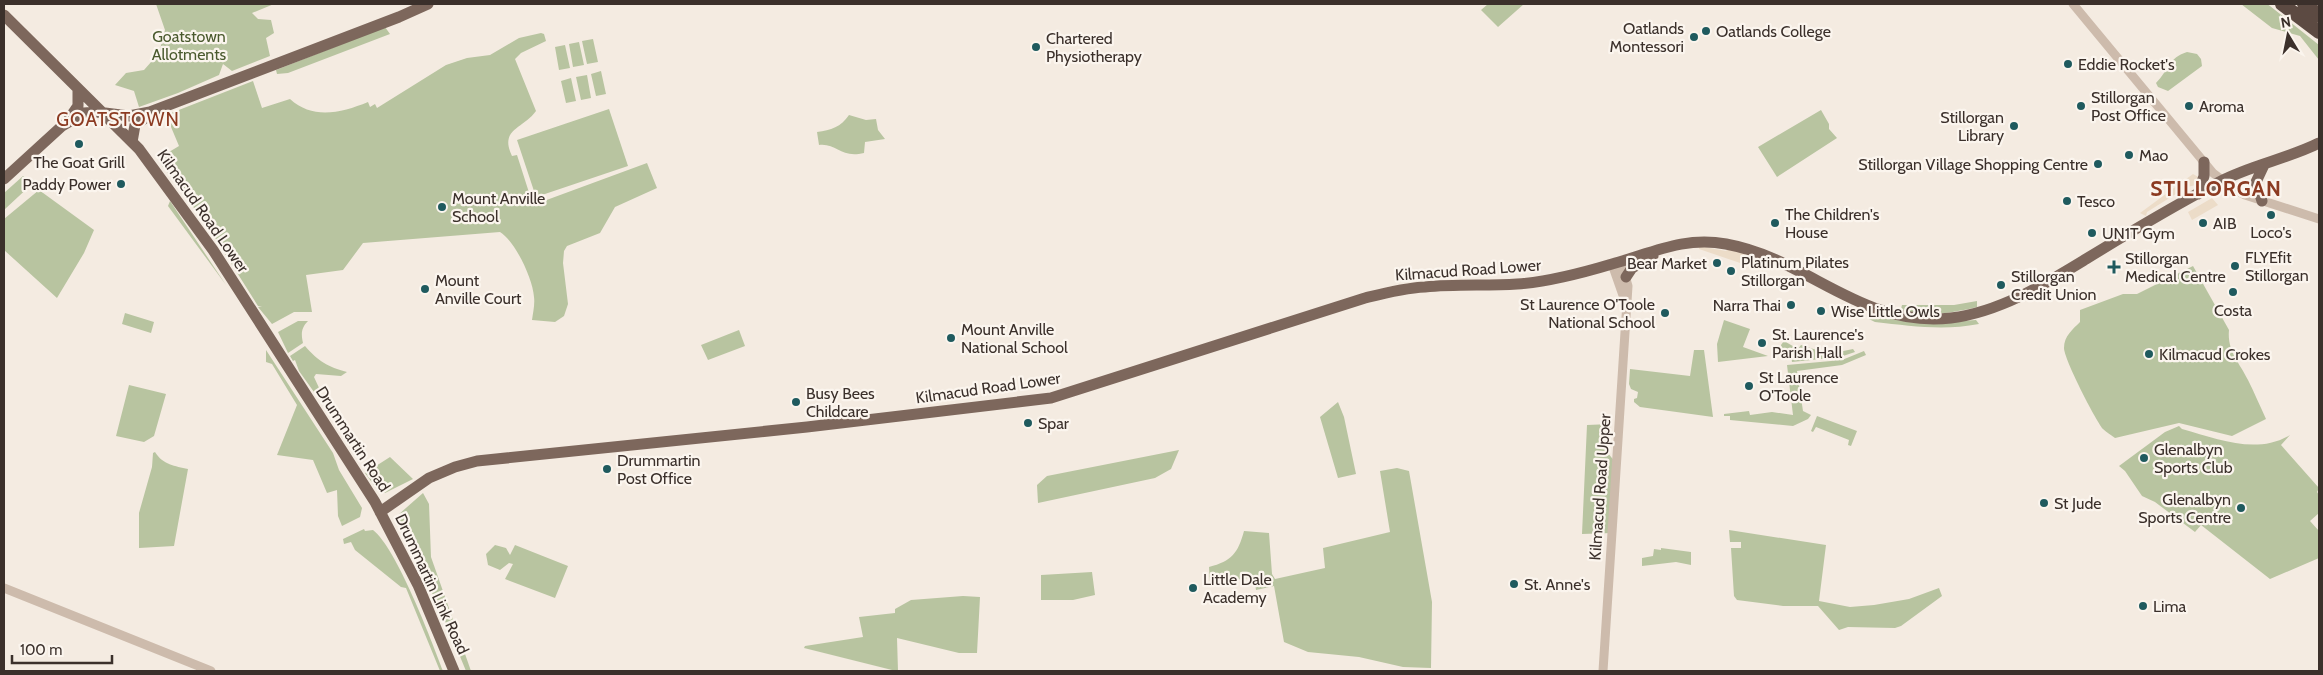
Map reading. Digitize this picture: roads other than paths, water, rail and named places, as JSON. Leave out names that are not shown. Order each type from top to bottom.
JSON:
[{"type":"highway","points":[[2282,4],[2319,32]]},
{"type":"highway","points":[[2304,4],[2319,15]]},
{"type":"main road","points":[[62,126],[84,113],[129,116],[158,110],[428,4]]},
{"type":"main road","name":"Kilmacud Road Lower","points":[[4,15],[132,142],[190,216],[266,334]]},
{"type":"main road","points":[[4,179],[62,126],[78,106],[78,89]]},
{"type":"main road","points":[[132,142],[135,126],[158,110]]},
{"type":"main road","name":"Kilmacud Road Lower","points":[[634,444],[871,420],[1051,398],[1365,298],[1396,290],[1426,286],[1520,284],[1548,280],[1617,263],[1658,249],[1701,241],[1747,248],[1768,256],[1869,308],[1906,317],[1943,319],[1981,312],[2029,292],[2222,181],[2319,143]]},
{"type":"main road","points":[[2198,194],[2204,176],[2204,162]]},
{"type":"main road","points":[[2262,201],[2256,182],[2264,165]]},
{"type":"main road","points":[[1626,277],[1632,268],[1655,255],[1658,249]]},
{"type":"main road","name":"Drummartin Road","points":[[266,334],[380,512],[429,478],[469,463],[634,444]]},
{"type":"main road","name":"Drummartin Link Road","points":[[380,512],[418,585],[454,671]]},
{"type":"street","points":[[2073,4],[2204,162],[2222,181],[2234,189],[2262,201],[2319,219]]},
{"type":"street","name":"Kilmacud Road Upper","points":[[1603,671],[1628,286],[1626,277],[1617,263]]},
{"type":"street","name":"Kilmacud Road Upper","points":[[1617,263],[1626,304]]},
{"type":"street","points":[[4,588],[211,671]]},
{"type":"place","name":"Oatlands College","points":[[1706,31]]},
{"type":"place","name":"Oatlands Montessori","points":[[1694,37]]},
{"type":"place","name":"Chartered Physiotherapy","points":[[1036,47]]},
{"type":"place","name":"Eddie Rocket's","points":[[2068,64]]},
{"type":"place","name":"Stillorgan Post Office","points":[[2081,106]]},
{"type":"place","name":"Aroma","points":[[2189,106]]},
{"type":"place","name":"Stillorgan Library","points":[[2014,126]]},
{"type":"place","name":"The Goat Grill","points":[[79,144]]},
{"type":"place","name":"Mao","points":[[2129,155]]},
{"type":"place","name":"Stillorgan Village Shopping Centre","points":[[2098,164]]},
{"type":"place","name":"Paddy Power","points":[[121,184]]},
{"type":"place","name":"Tesco","points":[[2067,201]]},
{"type":"place","name":"Mount Anville School","points":[[442,207]]},
{"type":"place","name":"Loco's","points":[[2271,215]]},
{"type":"place","name":"The Children's House","points":[[1775,223]]},
{"type":"place","name":"AIB","points":[[2203,223]]},
{"type":"place","name":"UN1T Gym","points":[[2092,233]]},
{"type":"place","name":"Bear Market","points":[[1717,263]]},
{"type":"place","name":"FLYEfit Stillorgan","points":[[2235,266]]},
{"type":"place","name":"Stillorgan Medical Centre","points":[[2114,267]]},
{"type":"place","name":"Platinum Pilates Stillorgan","points":[[1731,271]]},
{"type":"place","name":"Stillorgan Credit Union","points":[[2001,285]]},
{"type":"place","name":"Mount Anville Court","points":[[425,289]]},
{"type":"place","name":"Costa","points":[[2233,292]]},
{"type":"place","name":"Narra Thai","points":[[1791,305]]},
{"type":"place","name":"Wise Little Owls","points":[[1821,311]]},
{"type":"place","name":"St Laurence O'Toole National School","points":[[1665,313]]},
{"type":"place","name":"Mount Anville National School","points":[[951,338]]},
{"type":"place","name":"St. Laurence's Parish Hall","points":[[1762,343]]},
{"type":"place","name":"Kilmacud Crokes","points":[[2149,354]]},
{"type":"place","name":"St Laurence O'Toole","points":[[1749,386]]},
{"type":"place","name":"Busy Bees Childcare","points":[[796,402]]},
{"type":"place","name":"Spar","points":[[1028,423]]},
{"type":"place","name":"Glenalbyn Sports Club","points":[[2144,458]]},
{"type":"place","name":"Drummartin Post Office","points":[[607,469]]},
{"type":"place","name":"St Jude","points":[[2044,503]]},
{"type":"place","name":"Glenalbyn Sports Centre","points":[[2241,508]]},
{"type":"place","name":"St. Anne's","points":[[1514,584]]},
{"type":"place","name":"Little Dale Academy","points":[[1193,588]]},
{"type":"place","name":"Lima","points":[[2143,606]]},
{"type":"district","name":"GOATSTOWN","points":[[118,119]]},
{"type":"district","name":"STILLORGAN","points":[[2216,188]]},
{"type":"park label","name":"Goatstown Allotments","points":[[189,45]]}]
